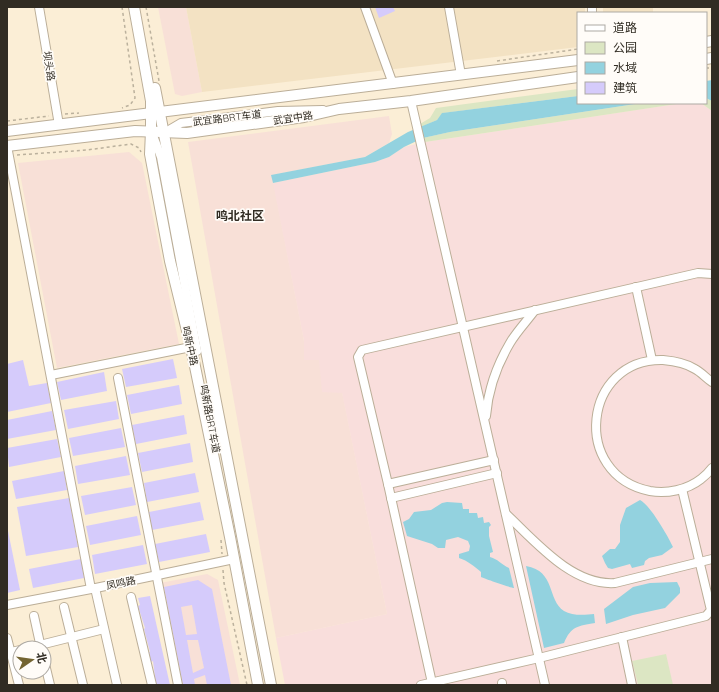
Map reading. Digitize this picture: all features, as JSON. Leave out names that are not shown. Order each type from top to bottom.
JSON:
[{"type":"main road","name":"鸣新中路","points":[[134,7],[151,101],[164,132],[271,685]]},
{"type":"main road","name":"鸣新中路","points":[[140,7],[156,113],[151,131],[150,154],[170,261],[191,347],[258,685]]},
{"type":"main road","points":[[7,132],[58,120],[156,113],[577,60]]},
{"type":"main road","name":"武宜中路","points":[[8,149],[135,131],[187,133],[304,117],[339,109],[411,101],[577,77]]},
{"type":"street","name":"坝头路","points":[[39,7],[58,120]]},
{"type":"street","points":[[365,7],[393,84]]},
{"type":"street","points":[[449,7],[461,75]]},
{"type":"street","points":[[411,101],[545,685]]},
{"type":"street","name":"鸣新路BRT车道","points":[[151,131],[161,157],[230,529],[262,685]]},
{"type":"street","name":"鸣新路BRT车道","points":[[164,132],[162,136],[162,145],[164,159],[267,685]]},
{"type":"street","points":[[8,149],[93,589],[117,685]]},
{"type":"street","points":[[432,683],[358,357],[362,350],[698,273],[712,274]]},
{"type":"street","points":[[636,287],[652,360]]},
{"type":"street","points":[[485,424],[487,402],[495,374],[511,342],[535,310]]},
{"type":"street","points":[[51,375],[191,347]]},
{"type":"street","points":[[712,382],[695,368],[674,361],[652,360],[632,366],[614,380],[602,398],[596,419],[597,441],[605,461],[620,478],[639,488],[660,493],[682,490],[701,480],[712,468]]},
{"type":"street","points":[[118,378],[178,685]]},
{"type":"street","points":[[388,484],[494,460]]},
{"type":"street","points":[[391,498],[497,473]]},
{"type":"street","points":[[421,685],[539,658],[706,616],[711,610],[682,490]]},
{"type":"street","points":[[506,513],[550,556],[582,577],[604,584],[616,583],[712,559]]},
{"type":"street","name":"凤鸣路","points":[[7,605],[93,589],[234,559]]},
{"type":"street","points":[[131,597],[152,685]]},
{"type":"street","points":[[64,607],[83,685]]},
{"type":"street","points":[[34,616],[40,640]]},
{"type":"street","points":[[52,643],[104,629]]},
{"type":"street","points":[[622,637],[632,685]]},
{"type":"street","points":[[7,638],[9,653],[19,685]]},
{"type":"path","points":[[122,7],[135,98],[130,105],[122,108]]},
{"type":"path","points":[[146,7],[160,81]]},
{"type":"path","points":[[491,62],[577,49]]},
{"type":"path","points":[[7,121],[58,120],[79,113]]},
{"type":"path","points":[[8,149],[87,150],[131,144],[139,148],[142,154]]},
{"type":"path","points":[[221,539],[224,583],[247,685]]},
{"type":"shaded area","points":[[158,7],[186,7],[202,92],[182,96],[175,94]]},
{"type":"shaded area","points":[[186,7],[585,7],[585,12],[577,12],[577,47],[202,92]]},
{"type":"shaded area","points":[[603,7],[653,7],[653,12],[603,12]]},
{"type":"shaded area","points":[[676,104],[702,104],[712,111],[712,685],[285,685],[276,638],[387,614],[342,393],[322,392],[319,360],[304,360],[304,341],[273,183],[375,162],[389,157],[404,147],[425,142]]},
{"type":"shaded area","points":[[389,116],[392,134],[389,143],[365,157],[272,175],[304,341],[304,359],[319,360],[342,392],[387,614],[276,638],[188,142]]},
{"type":"shaded area","points":[[129,152],[142,163],[179,344],[57,368],[18,163]]},
{"type":"shaded area","points":[[207,574],[218,580],[240,685],[175,685],[155,584]]},
{"type":"green space","points":[[577,89],[577,96],[443,113],[437,120],[421,127],[420,124],[430,118],[436,108]]},
{"type":"green space","points":[[707,98],[712,101],[712,111],[702,104],[707,104]]},
{"type":"green space","points":[[635,104],[676,104],[425,142],[423,138],[450,132]]},
{"type":"green space","points":[[666,654],[673,685],[638,685],[632,661]]},
{"type":"water","points":[[712,80],[712,101],[707,98],[707,81]]},
{"type":"water","points":[[577,96],[577,104],[635,104],[450,132],[423,138],[404,147],[389,157],[375,162],[273,183],[271,175],[365,157],[408,132],[437,120],[442,113]]},
{"type":"water","points":[[640,500],[654,514],[673,547],[662,555],[649,558],[645,561],[644,565],[632,568],[630,564],[612,569],[608,568],[602,556],[610,549],[615,549],[620,542],[620,525],[626,508]]},
{"type":"water","points":[[442,503],[462,503],[463,509],[469,509],[469,513],[477,513],[478,518],[483,517],[484,523],[489,522],[491,525],[489,527],[489,536],[493,552],[490,553],[490,557],[509,568],[514,588],[481,577],[481,572],[468,562],[459,558],[459,554],[469,551],[470,546],[468,541],[458,537],[446,540],[445,548],[438,548],[432,544],[407,536],[403,522],[409,519],[414,512],[431,510]]},
{"type":"water","points":[[526,566],[536,569],[542,574],[550,586],[555,600],[564,611],[567,613],[583,615],[594,614],[595,623],[584,625],[572,630],[564,643],[544,648]]},
{"type":"water","points":[[677,582],[680,588],[680,593],[665,608],[633,615],[606,624],[604,609],[633,587],[650,583]]},
{"type":"building","points":[[375,7],[393,7],[395,11],[379,18]]},
{"type":"building","points":[[173,359],[177,378],[126,387],[122,369]]},
{"type":"building","points":[[23,360],[29,386],[47,383],[51,403],[7,412],[7,364]]},
{"type":"building","points":[[104,372],[107,391],[61,400],[57,382]]},
{"type":"building","points":[[179,385],[182,404],[131,414],[127,395]]},
{"type":"building","points":[[116,401],[119,419],[68,429],[64,410]]},
{"type":"building","points":[[52,411],[56,430],[7,439],[7,420]]},
{"type":"building","points":[[184,415],[187,434],[136,444],[132,425]]},
{"type":"building","points":[[121,428],[125,447],[73,456],[69,438]]},
{"type":"building","points":[[57,439],[61,457],[9,467],[7,448]]},
{"type":"building","points":[[190,443],[193,462],[142,472],[138,453]]},
{"type":"building","points":[[126,456],[130,475],[78,484],[75,466]]},
{"type":"building","points":[[64,471],[67,490],[16,499],[12,481]]},
{"type":"building","points":[[195,473],[199,492],[147,502],[144,483]]},
{"type":"building","points":[[132,487],[136,505],[85,515],[81,496]]},
{"type":"building","points":[[69,498],[78,547],[26,556],[17,507]]},
{"type":"building","points":[[200,502],[204,520],[152,530],[149,512]]},
{"type":"building","points":[[137,516],[141,535],[90,545],[86,526]]},
{"type":"building","points":[[7,526],[20,590],[7,593]]},
{"type":"building","points":[[206,534],[210,552],[159,562],[155,544]]},
{"type":"building","points":[[143,545],[147,564],[95,574],[92,555]]},
{"type":"building","points":[[81,559],[84,578],[33,588],[29,569]]},
{"type":"building","points":[[198,580],[212,589],[231,685],[207,685],[205,675],[194,679],[195,685],[183,685],[164,587]],"holes":[[[192,605],[197,634],[186,635],[181,607]],[[187,640],[198,640],[204,668],[193,673]]]},
{"type":"building","points":[[150,596],[170,685],[156,685],[153,661],[151,662],[145,628],[138,606],[140,605],[138,598]]},
{"type":"district","name":"鸣北社区","points":[[240,215]]}]
